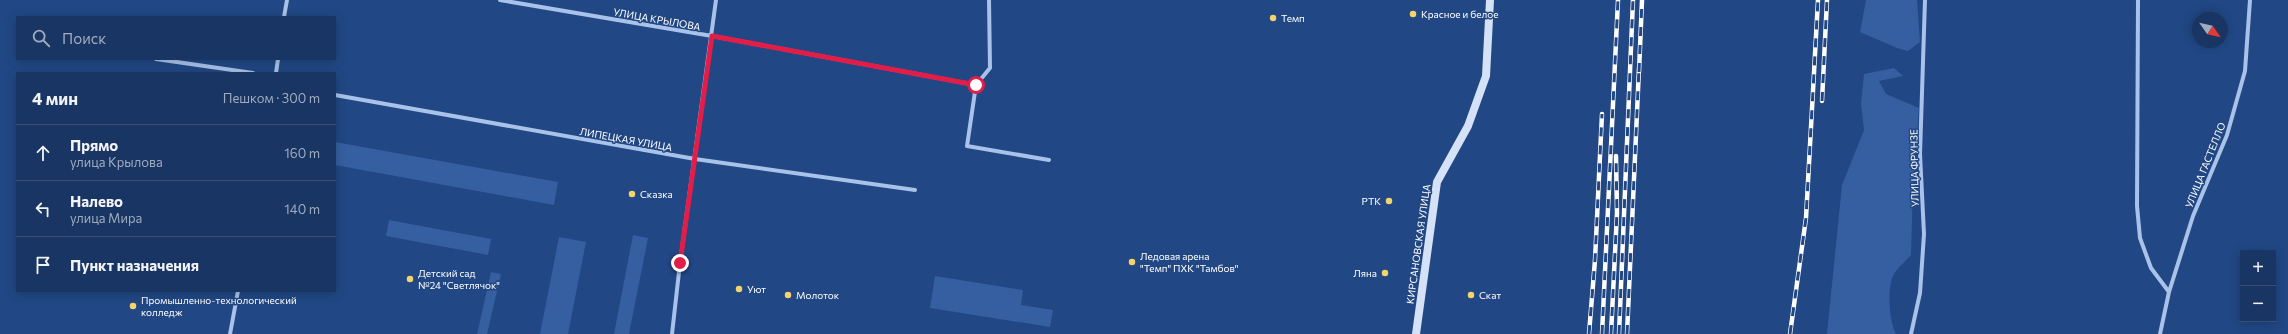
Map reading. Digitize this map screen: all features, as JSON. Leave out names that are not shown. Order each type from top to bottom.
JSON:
[{"type":"main road","name":"КИРСАНОВСКАЯ УЛИЦА","points":[[1416,334],[1437,182],[1468,126],[1486,76],[1490,0]]},
{"type":"street","points":[[284,16],[287,0]]},
{"type":"street","name":"УЛИЦА КРЫЛОВА","points":[[500,0],[712,36],[976,85]]},
{"type":"street","points":[[672,334],[680,263],[716,0]]},
{"type":"street","points":[[989,0],[990,68],[976,85],[967,146],[1049,160]]},
{"type":"street","name":"УЛИЦА ФРУНЗЕ","points":[[1911,334],[1920,293],[1924,234],[1920,154],[1925,0]]},
{"type":"street","points":[[2138,0],[2137,206],[2140,238],[2151,268],[2168,292]]},
{"type":"street","name":"УЛИЦА ГАСТЕЛЛО","points":[[2160,334],[2168,292],[2193,216],[2231,123],[2245,72],[2250,0]]},
{"type":"street","points":[[163,60],[246,72]]},
{"type":"street","points":[[276,72],[278,60]]},
{"type":"street","name":"ЛИПЕЦКАЯ УЛИЦА","points":[[336,96],[695,159],[915,190]]},
{"type":"street","points":[[230,334],[238,292]]},
{"type":"shaded area","points":[[1866,0],[1917,0],[1920,42],[1908,51],[1897,48],[1860,32]]},
{"type":"shaded area","points":[[1894,68],[1903,76],[1879,81],[1886,94],[1919,108],[1913,186],[1911,255],[1894,273],[1889,297],[1890,314],[1896,334],[1827,334],[1842,185],[1864,130],[1861,104],[1864,74]]},
{"type":"shaded area","points":[[336,142],[558,182],[554,205],[336,165]]},
{"type":"shaded area","points":[[389,220],[491,239],[488,255],[386,236]]},
{"type":"shaded area","points":[[633,235],[648,238],[629,334],[614,334]]},
{"type":"shaded area","points":[[559,237],[586,242],[568,334],[540,334]]},
{"type":"shaded area","points":[[491,272],[501,274],[487,334],[477,334]]},
{"type":"shaded area","points":[[935,276],[1023,290],[1021,305],[1053,310],[1050,327],[930,308]]},
{"type":"railway","points":[[1602,334],[1618,0]]},
{"type":"railway","points":[[1619,334],[1633,0]]},
{"type":"railway","points":[[1639,72],[1642,0]]},
{"type":"railway","points":[[1790,334],[1806,218],[1818,0]]},
{"type":"railway","points":[[1822,101],[1827,0]]},
{"type":"railway","points":[[1627,334],[1639,68]]},
{"type":"railway","points":[[1589,334],[1595,260],[1602,114]]},
{"type":"railway","points":[[1611,334],[1617,213],[1616,156]]},
{"type":"place","name":"Красное и белое","points":[[1413,14]]},
{"type":"place","name":"Темп","points":[[1273,18]]},
{"type":"place","name":"Сказка","points":[[632,194]]},
{"type":"place","name":"РТК","points":[[1389,201]]},
{"type":"place","name":"Ледовая арена \"Темп\" ПХК \"Тамбов\"","points":[[1132,262]]},
{"type":"place","name":"Ляна","points":[[1385,273]]},
{"type":"place","name":"Детский сад №24 \"Светлячок\"","points":[[410,279]]},
{"type":"place","name":"Уют","points":[[739,289]]},
{"type":"place","name":"Молоток","points":[[788,295]]},
{"type":"place","name":"Скат","points":[[1471,295]]},
{"type":"place","name":"Промышленно-технологический колледж","points":[[133,306]]},
{"type":"route","points":[[680,263],[712,36],[976,85]]}]
